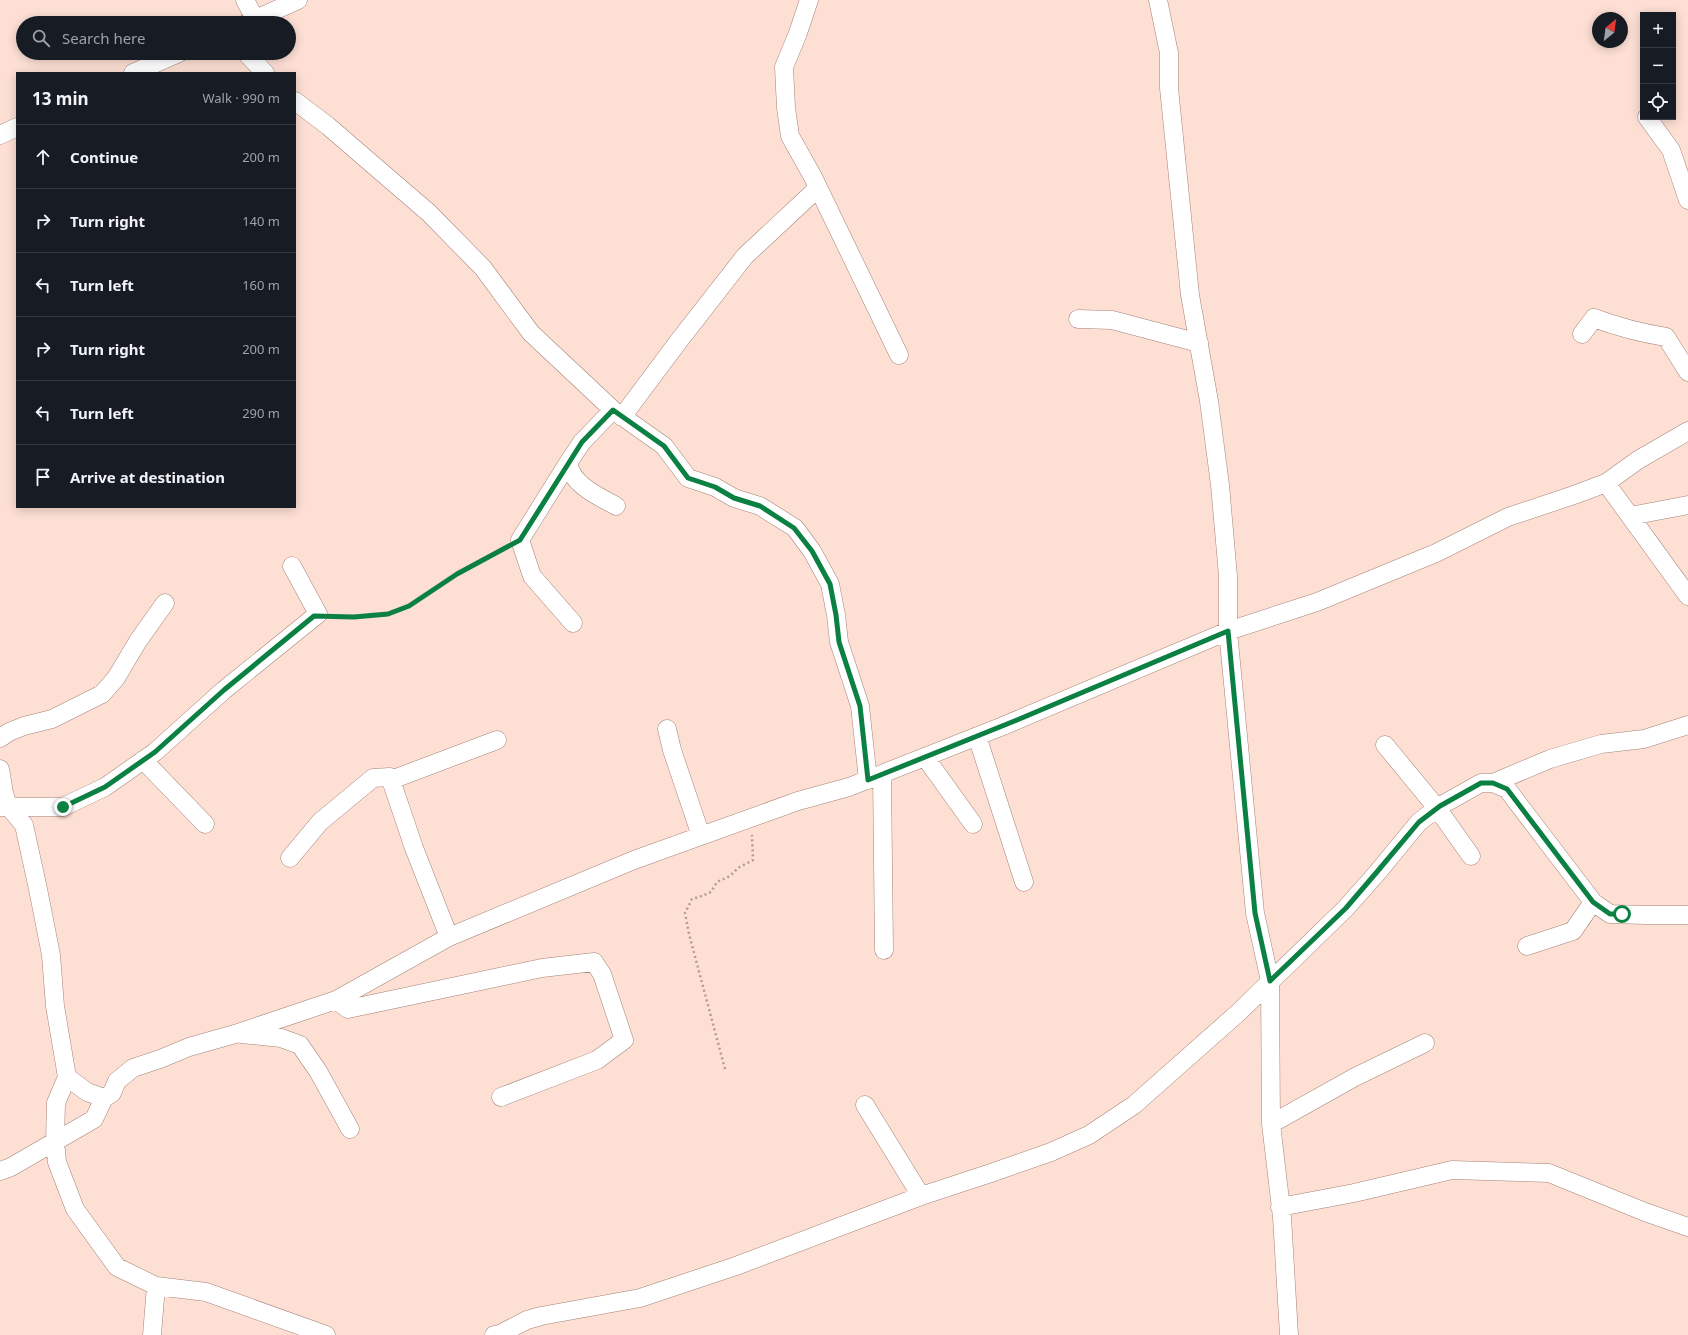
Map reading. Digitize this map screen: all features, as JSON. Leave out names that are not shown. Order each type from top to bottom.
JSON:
[{"type":"street","points":[[245,0],[250,16]]},
{"type":"street","points":[[263,16],[298,0]]},
{"type":"street","points":[[809,0],[798,33],[784,67],[786,108],[790,136],[818,188],[899,355]]},
{"type":"street","points":[[1158,0],[1169,53],[1169,88],[1190,295],[1209,401],[1220,485],[1228,576],[1228,631],[1255,913],[1270,981],[1271,1124],[1282,1217],[1289,1335]]},
{"type":"street","points":[[135,72],[163,60]]},
{"type":"street","points":[[253,60],[264,72]]},
{"type":"street","points":[[296,103],[328,126],[429,213],[484,268],[531,334],[618,414],[664,446],[688,478],[715,487],[734,498],[760,506],[794,528],[812,551],[830,584],[839,642],[860,706],[875,777],[884,950]]},
{"type":"street","points":[[1649,120],[1670,150],[1688,200]]},
{"type":"street","points":[[0,135],[16,127]]},
{"type":"street","points":[[573,623],[532,576],[520,540],[582,442],[618,414],[678,342],[745,256],[818,188]]},
{"type":"street","points":[[1582,334],[1594,318],[1641,333],[1666,337],[1688,372]]},
{"type":"street","points":[[1078,319],[1112,320],[1198,343]]},
{"type":"street","points":[[0,1171],[11,1167],[94,1119],[104,1098],[112,1092],[117,1081],[133,1068],[189,1047],[235,1034],[336,1000],[449,937],[634,860],[798,801],[849,787],[977,736],[1228,631],[1318,602],[1436,554],[1508,516],[1606,483],[1638,460],[1688,431]]},
{"type":"street","points":[[568,463],[569,469],[576,479],[591,492],[616,506]]},
{"type":"street","points":[[1606,483],[1688,596]]},
{"type":"street","points":[[1630,516],[1688,505]]},
{"type":"street","points":[[4,806],[63,807],[105,787],[155,752],[224,690],[318,614],[292,566]]},
{"type":"street","points":[[0,738],[8,732],[24,726],[52,719],[102,694],[116,678],[138,641],[165,603]]},
{"type":"street","points":[[494,1335],[498,1335],[527,1320],[541,1316],[640,1298],[736,1266],[921,1196],[1051,1152],[1089,1135],[1134,1105],[1239,1012],[1346,908],[1419,822],[1437,808],[1481,783],[1493,783],[1550,760],[1600,744],[1644,739],[1688,725]]},
{"type":"street","points":[[667,729],[672,750],[701,836]]},
{"type":"street","points":[[977,736],[1024,882]]},
{"type":"street","points":[[390,780],[497,740]]},
{"type":"street","points":[[1385,745],[1437,808],[1471,856]]},
{"type":"street","points":[[925,757],[973,824]]},
{"type":"street","points":[[143,760],[205,824]]},
{"type":"street","points":[[0,769],[4,793],[4,806],[24,825],[51,955],[55,1006],[66,1077],[56,1103],[55,1141],[57,1162],[75,1209],[117,1267],[156,1286],[206,1292],[326,1335]]},
{"type":"street","points":[[290,858],[320,822],[373,778],[390,777],[414,848],[449,937]]},
{"type":"street","points":[[1493,783],[1507,789],[1593,902],[1610,914],[1646,916],[1688,915]]},
{"type":"street","points":[[1527,946],[1573,932],[1593,902]]},
{"type":"street","points":[[336,1000],[348,1009],[534,970],[594,962],[602,974],[624,1040],[597,1060],[500,1097]]},
{"type":"street","points":[[235,1034],[281,1038],[300,1046],[318,1071],[350,1129]]},
{"type":"street","points":[[1271,1124],[1355,1077],[1425,1044]]},
{"type":"street","points":[[66,1077],[87,1092],[104,1098]]},
{"type":"street","points":[[865,1105],[921,1196]]},
{"type":"street","points":[[1280,1207],[1354,1193],[1452,1170],[1549,1173],[1646,1212],[1688,1227]]},
{"type":"street","points":[[152,1335],[156,1286]]},
{"type":"path","points":[[314,616],[354,617],[388,614],[409,606],[457,574],[520,540]]},
{"type":"path","points":[[725,1069],[684,913],[692,899],[711,892],[717,882],[730,876],[738,868],[753,860],[752,829],[754,817]]},
{"type":"route","points":[[63,807],[105,787],[155,752],[224,690],[314,616],[354,617],[388,614],[409,606],[457,574],[520,540],[573,454],[582,442],[613,410],[664,446],[688,478],[715,487],[734,498],[760,506],[794,528],[812,551],[830,584],[839,642],[860,706],[868,780],[1017,720],[1228,631],[1255,913],[1270,981],[1346,908],[1419,822],[1440,806],[1481,783],[1493,783],[1507,789],[1593,902],[1610,914],[1622,914]]}]
